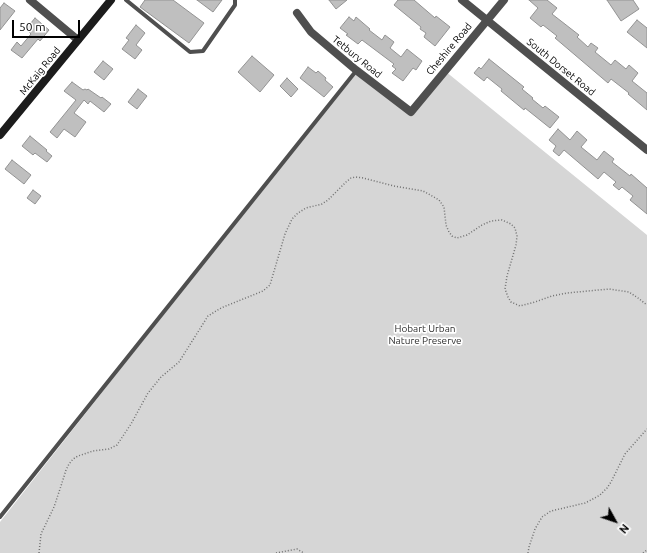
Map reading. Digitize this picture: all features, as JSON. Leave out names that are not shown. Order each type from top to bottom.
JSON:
[{"type":"street","points":[[30,0],[78,40]]},
{"type":"street","name":"McKaig Road","points":[[0,135],[111,0]]},
{"type":"street","name":"South Dorset Road","points":[[462,0],[647,150]]},
{"type":"street","name":"Cheshire Road","points":[[411,112],[504,0]]},
{"type":"street","name":"Tetbury Road","points":[[297,13],[310,32],[356,70],[411,112]]},
{"type":"lane","points":[[129,1],[190,52],[203,51],[235,5],[235,0]]},
{"type":"lane","points":[[0,517],[356,70]]},
{"type":"path","points":[[39,553],[41,534],[54,507],[66,470],[73,459],[78,456],[109,449],[117,445],[127,431],[148,393],[161,377],[179,362],[208,316],[221,308],[259,293],[270,285],[285,234],[292,219],[306,208],[322,204],[328,200],[351,178],[363,178],[394,186],[423,191],[434,197],[439,200],[444,208],[446,225],[449,232],[452,236],[457,238],[467,235],[491,221],[502,220],[511,224],[515,228],[517,236],[505,289],[511,302],[520,306],[567,293],[609,290],[628,292],[647,305]]},
{"type":"path","points":[[528,553],[535,529],[542,516],[551,511],[585,503],[600,495],[611,482],[625,454],[647,429]]},
{"type":"path","points":[[276,553],[297,549],[304,553]]},
{"type":"path","points":[[643,553],[647,550]]},
{"type":"green space","name":"Hobart Urban Nature Preserve","points":[[356,70],[411,112],[445,71],[647,235],[647,553],[0,553],[0,522]]},
{"type":"building","points":[[145,0],[173,0],[204,23],[189,43],[140,7]]},
{"type":"building","points":[[197,0],[222,0],[213,12]]},
{"type":"building","points":[[329,0],[347,0],[336,9]]},
{"type":"building","points":[[398,0],[414,0],[435,18],[436,16],[450,27],[435,46],[424,37],[426,33],[420,29],[421,27],[394,5]]},
{"type":"building","points":[[529,0],[547,0],[557,8],[552,14],[579,35],[577,37],[588,47],[591,43],[598,48],[595,52],[611,65],[615,60],[626,69],[629,65],[638,73],[632,81],[647,93],[647,110],[611,79],[608,83],[555,38],[557,36],[543,25],[541,27],[530,18],[538,8]]},
{"type":"building","points":[[607,0],[633,0],[639,9],[621,21]]},
{"type":"building","points":[[4,3],[15,11],[0,30],[0,8]]},
{"type":"building","points":[[349,17],[354,21],[356,17],[382,40],[385,35],[394,42],[390,48],[401,57],[407,49],[422,61],[416,70],[413,68],[403,81],[392,73],[396,69],[392,66],[394,64],[362,40],[358,44],[346,35],[348,34],[340,28]]},
{"type":"building","points":[[35,18],[49,30],[40,41],[38,39],[22,58],[11,50],[17,42],[21,46],[31,34],[26,29]]},
{"type":"building","points":[[637,20],[647,28],[647,48],[627,32]]},
{"type":"building","points":[[136,25],[145,33],[136,45],[142,50],[135,59],[122,49],[129,40],[126,38]]},
{"type":"building","points":[[252,56],[274,75],[260,92],[238,72]]},
{"type":"building","points":[[489,59],[524,87],[522,89],[533,98],[532,99],[543,108],[545,106],[559,117],[550,128],[525,108],[524,110],[487,77],[484,81],[474,73],[479,67],[481,69]]},
{"type":"building","points":[[103,61],[113,69],[104,80],[94,72]]},
{"type":"building","points":[[308,67],[316,73],[318,71],[333,87],[324,97],[300,78]]},
{"type":"building","points":[[287,78],[298,89],[291,97],[280,86]]},
{"type":"building","points":[[72,82],[83,90],[88,89],[111,104],[104,112],[90,101],[88,104],[84,100],[74,113],[86,122],[75,137],[64,129],[57,138],[50,132],[76,100],[64,91]]},
{"type":"building","points":[[138,89],[147,96],[137,109],[128,102]]},
{"type":"building","points":[[558,129],[570,140],[577,131],[587,140],[581,147],[597,160],[604,151],[614,159],[612,162],[630,176],[631,174],[647,188],[647,214],[630,200],[633,196],[622,187],[619,190],[613,185],[616,182],[604,172],[598,179],[564,150],[559,156],[553,151],[556,146],[549,140]]},
{"type":"building","points":[[30,136],[52,156],[47,162],[35,153],[33,155],[22,146]]},
{"type":"building","points":[[12,160],[31,175],[24,184],[5,169]]},
{"type":"building","points":[[33,190],[41,196],[35,204],[27,198]]}]
